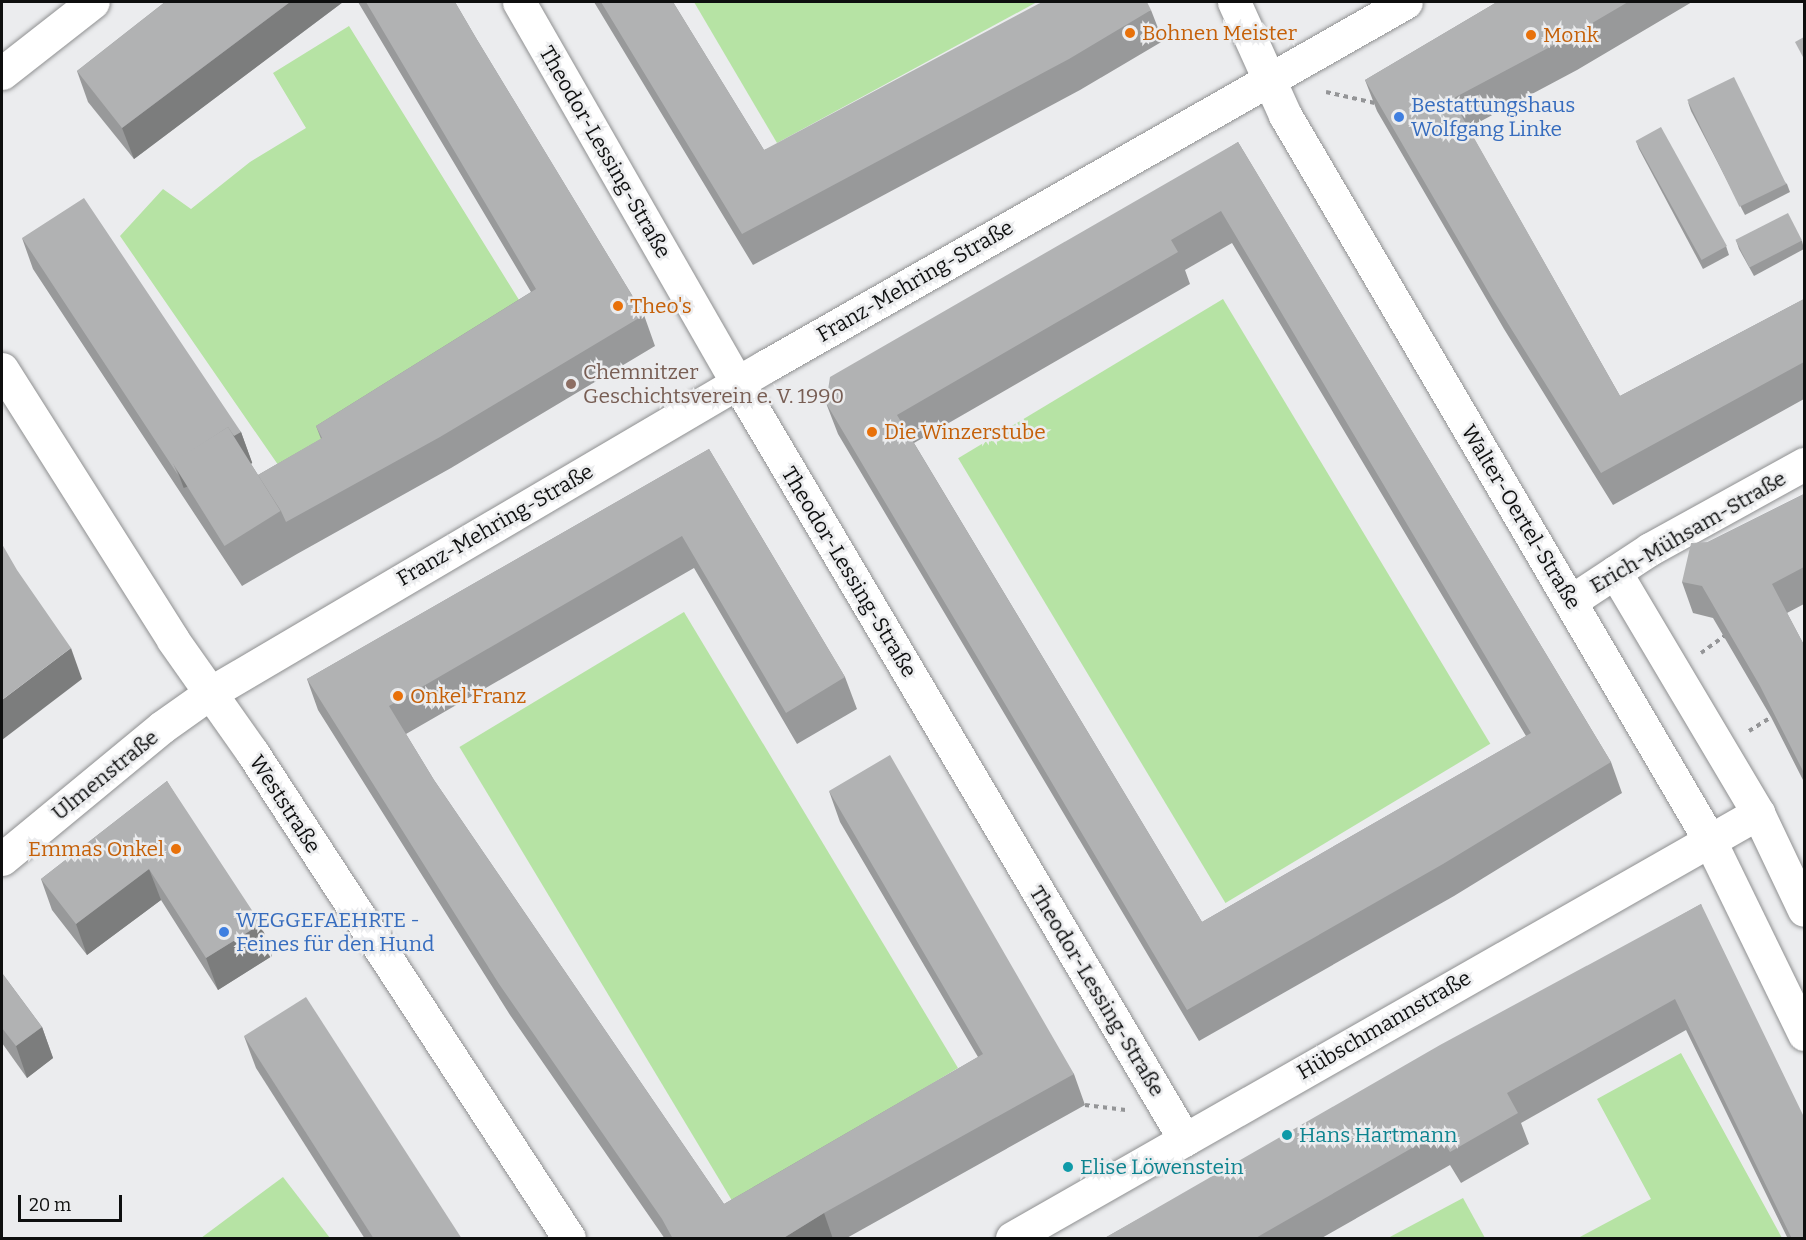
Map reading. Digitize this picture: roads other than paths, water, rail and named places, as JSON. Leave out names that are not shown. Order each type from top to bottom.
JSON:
[{"type":"street","points":[[2,73],[93,2]]},
{"type":"street","name":"Theodor-Lessing-Straße","points":[[519,2],[737,382],[1185,1140]]},
{"type":"street","name":"Walter-Oertel-Straße","points":[[1234,2],[1285,115],[1709,839],[1804,1034]]},
{"type":"street","name":"Franz-Mehring-Straße","points":[[210,693],[737,382],[1406,2]]},
{"type":"street","name":"Weststraße","points":[[2,369],[210,693],[569,1239]]},
{"type":"street","name":"Erich-Mühsam-Straße","points":[[1571,601],[1615,572],[1804,464]]},
{"type":"street","points":[[1615,572],[1758,813],[1804,910]]},
{"type":"street","name":"Ulmenstraße","points":[[2,859],[162,727],[210,693]]},
{"type":"street","name":"Hübschmannstraße","points":[[1011,1239],[1758,813]]},
{"type":"place","name":"Bohnen Meister","points":[[1130,33]]},
{"type":"place","name":"Monk","points":[[1531,35]]},
{"type":"place","name":"Bestattungshaus Wolfgang Linke","points":[[1399,117]]},
{"type":"place","name":"Theo's","points":[[618,306]]},
{"type":"place","name":"Chemnitzer Geschichtsverein e. V. 1990","points":[[571,384]]},
{"type":"place","name":"Die Winzerstube","points":[[872,432]]},
{"type":"place","name":"Onkel Franz","points":[[398,696]]},
{"type":"place","name":"Emmas Onkel","points":[[176,849]]},
{"type":"place","name":"WEGGEFAEHRTE - Feines für den Hund","points":[[224,932]]},
{"type":"place","name":"Hans Hartmann","points":[[1287,1135]]},
{"type":"place","name":"Elise Löwenstein","points":[[1068,1167]]}]
